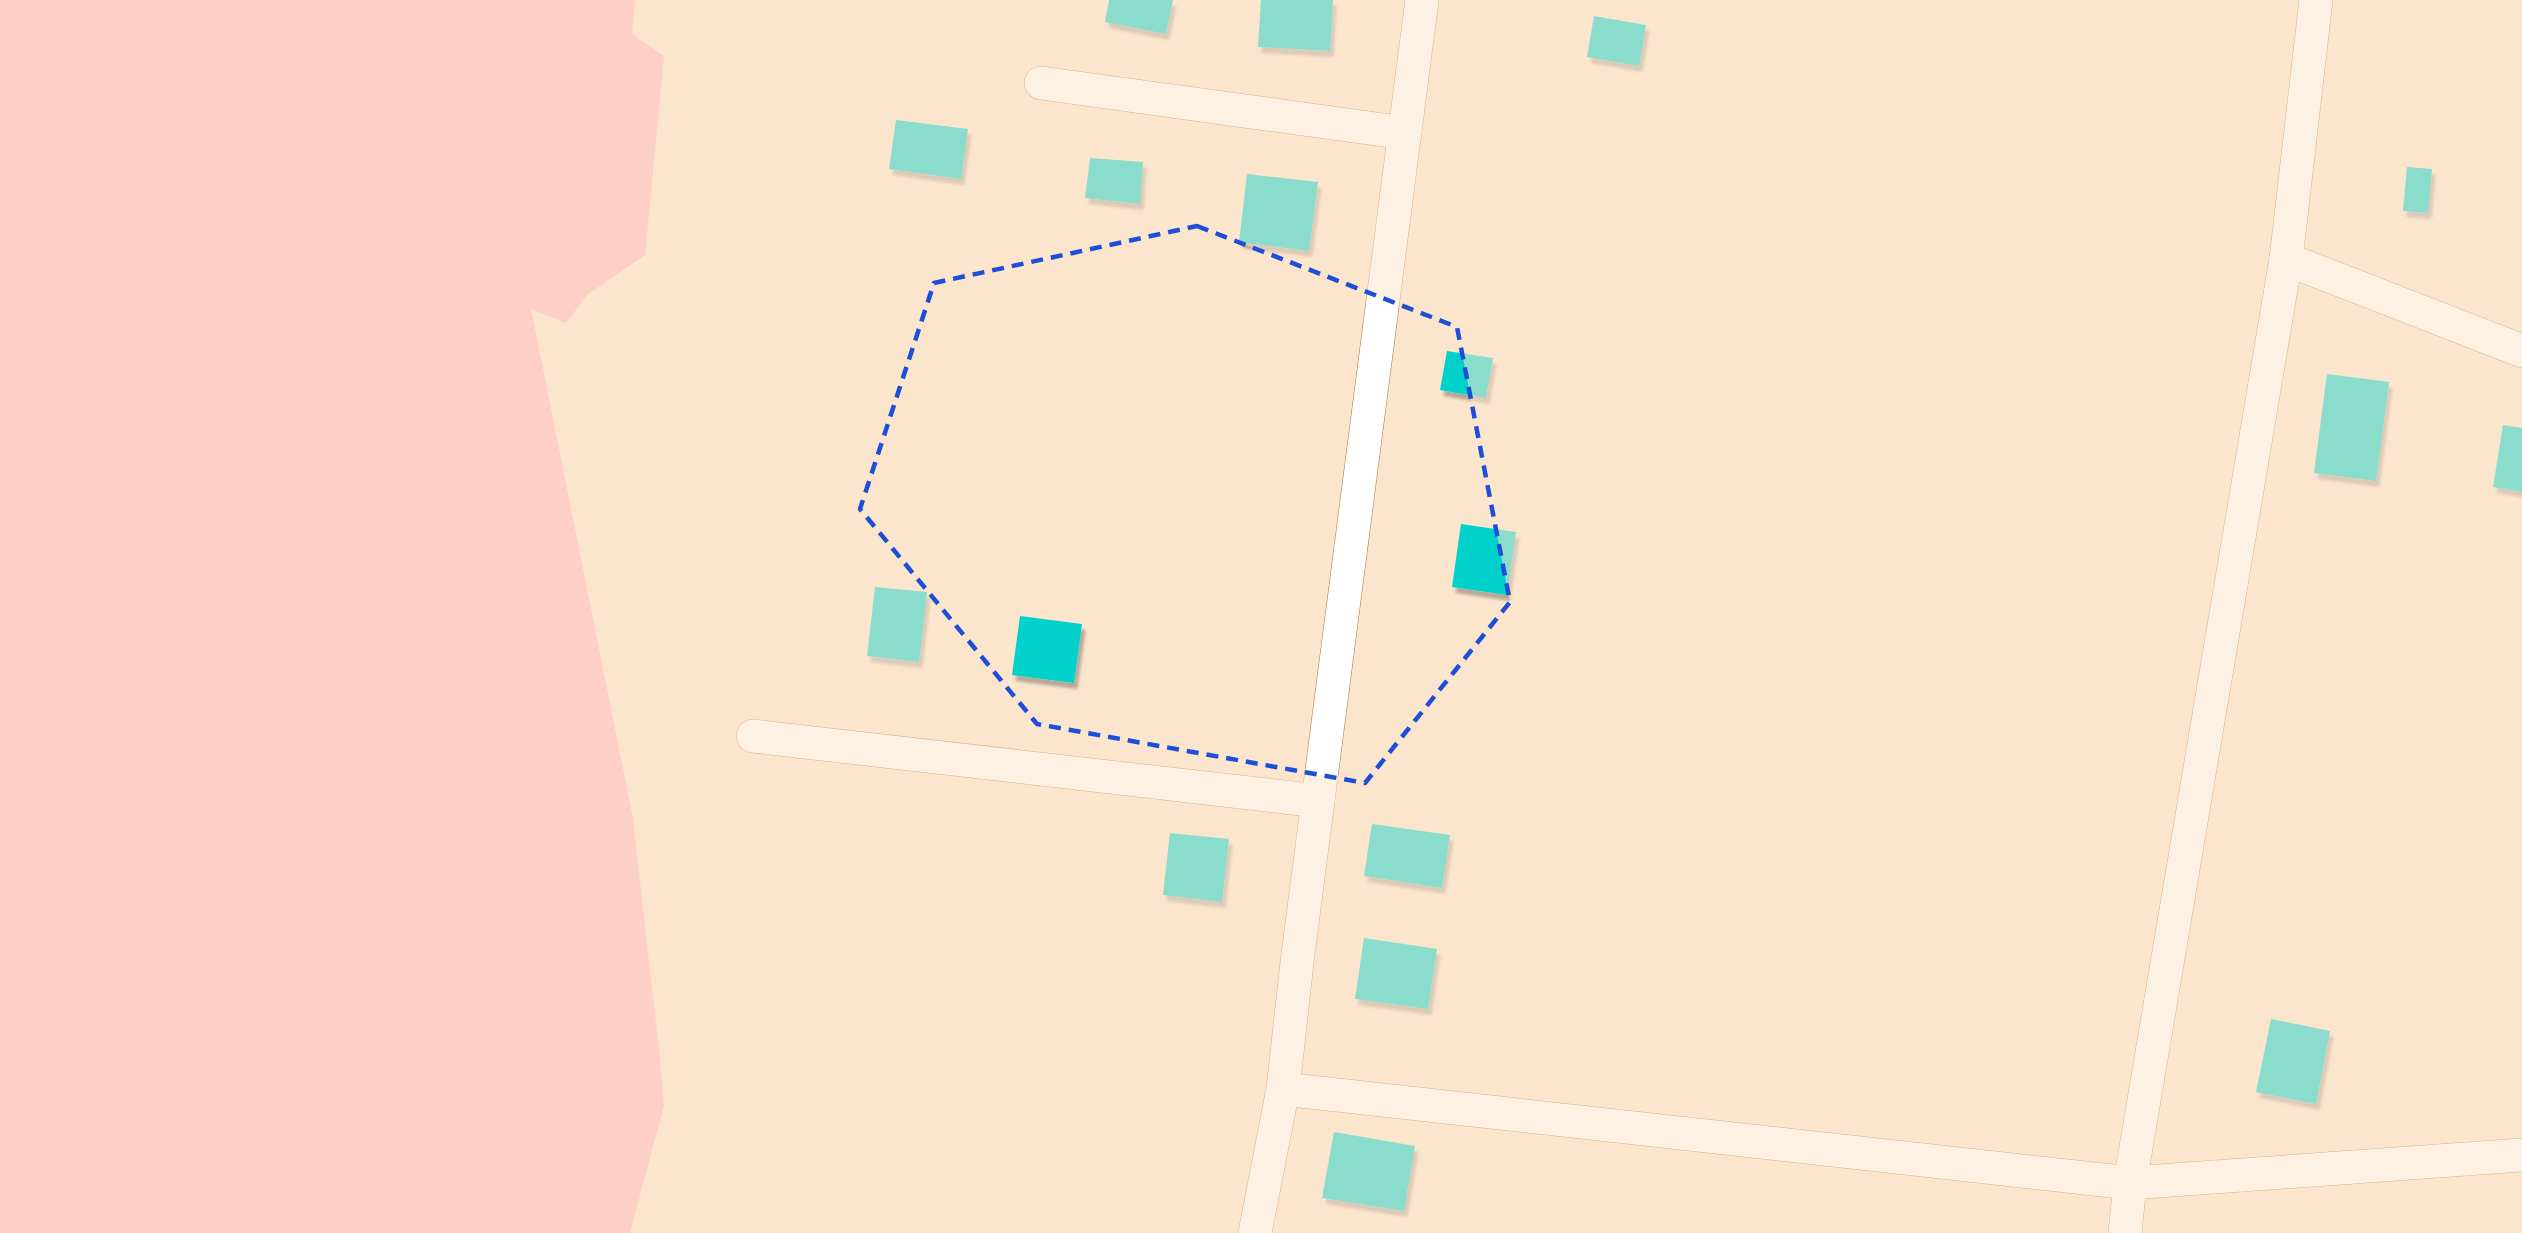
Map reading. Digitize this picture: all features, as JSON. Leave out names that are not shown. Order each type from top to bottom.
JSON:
[{"type":"street","points":[[1255,1233],[1284,1089],[1318,801],[1422,0]]},
{"type":"street","points":[[2125,1233],[2130,1183],[2286,259],[2316,0]]},
{"type":"street","points":[[1041,83],[1405,133]]},
{"type":"street","points":[[2286,259],[2522,351]]},
{"type":"street","points":[[753,736],[1318,801]]},
{"type":"street","points":[[1284,1089],[2130,1183],[2522,1155]]},
{"type":"highlighted area","points":[[1197,226],[1457,327],[1510,602],[1365,783],[1037,724],[860,509],[934,283]]},
{"type":"shaded area","points":[[0,0],[635,0],[632,34],[664,56],[645,255],[587,295],[566,323],[531,309],[633,819],[660,1059],[664,1106],[630,1233],[0,1233]]},
{"type":"building","points":[[1109,0],[1173,0],[1166,34],[1105,22]]},
{"type":"building","points":[[1261,0],[1333,0],[1330,51],[1258,47]]},
{"type":"building","points":[[1594,16],[1646,25],[1639,66],[1587,57]]},
{"type":"building","points":[[896,120],[968,129],[961,179],[889,169]]},
{"type":"building","points":[[1090,158],[1143,162],[1140,204],[1085,198]]},
{"type":"building","points":[[2407,167],[2432,169],[2428,213],[2403,211]]},
{"type":"building","points":[[1247,174],[1318,182],[1309,251],[1239,242]]},
{"type":"building","points":[[1447,351],[1493,358],[1486,398],[1440,390]]},
{"type":"building","points":[[2327,374],[2389,382],[2376,481],[2314,473]]},
{"type":"building","points":[[2503,425],[2522,428],[2522,492],[2493,487]]},
{"type":"building","points":[[1461,524],[1516,532],[1507,595],[1452,587]]},
{"type":"building","points":[[875,587],[927,592],[919,662],[867,656]]},
{"type":"building","points":[[1020,616],[1082,624],[1074,683],[1012,675]]},
{"type":"building","points":[[1372,824],[1450,835],[1442,888],[1364,876]]},
{"type":"building","points":[[1170,833],[1229,839],[1222,902],[1163,895]]},
{"type":"building","points":[[1364,938],[1437,949],[1428,1009],[1355,999]]},
{"type":"building","points":[[2271,1019],[2330,1031],[2316,1104],[2256,1092]]},
{"type":"building","points":[[1334,1132],[1415,1146],[1404,1211],[1322,1198]]}]
